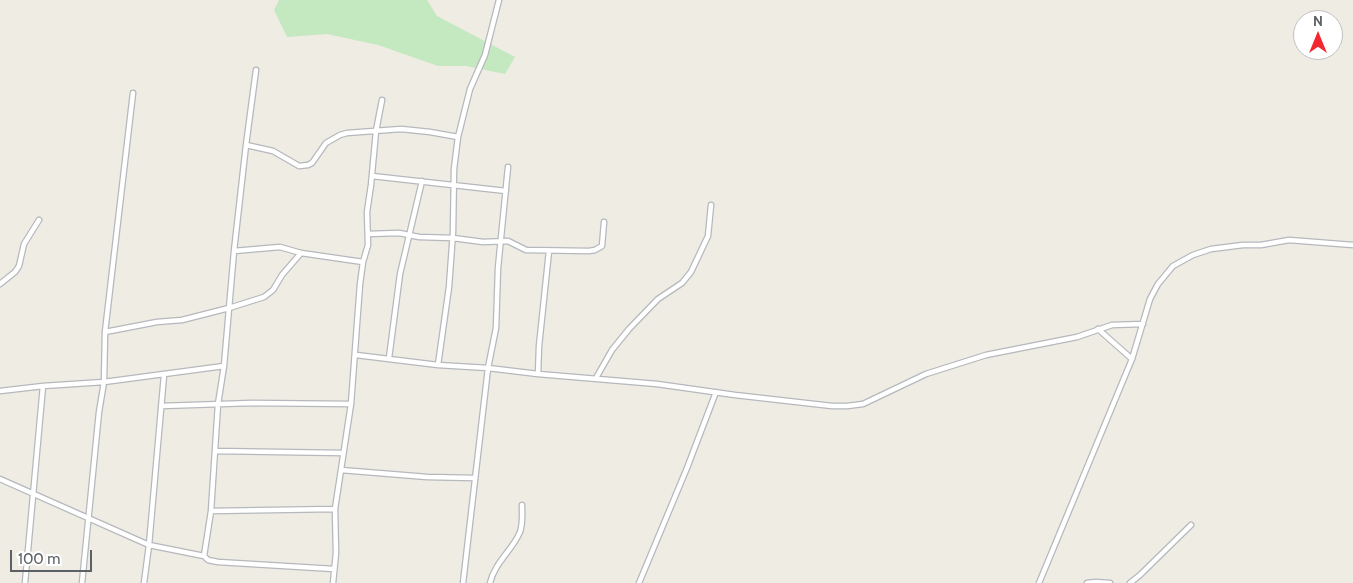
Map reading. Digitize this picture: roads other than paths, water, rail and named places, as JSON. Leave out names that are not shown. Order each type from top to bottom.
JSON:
[{"type":"street","points":[[438,365],[449,287],[453,238],[453,185],[458,137],[470,89],[485,55],[498,0]]},
{"type":"street","points":[[204,556],[211,511],[218,404],[224,366],[234,251],[256,70]]},
{"type":"street","points":[[82,583],[99,412],[104,382],[105,332],[133,93]]},
{"type":"street","points":[[333,583],[336,554],[335,509],[351,404],[356,354],[358,303],[363,262],[368,245],[367,212],[376,131],[382,100]]},
{"type":"street","points":[[246,145],[273,152],[299,166],[312,163],[326,143],[340,135],[401,129],[458,137]]},
{"type":"street","points":[[463,583],[488,368],[496,328],[508,167]]},
{"type":"street","points":[[372,176],[506,191]]},
{"type":"street","points":[[389,358],[400,274],[422,181]]},
{"type":"street","points":[[596,378],[612,350],[629,329],[658,299],[682,283],[691,272],[708,236],[711,205]]},
{"type":"street","points":[[0,284],[15,272],[19,266],[24,244],[39,220]]},
{"type":"street","points":[[368,234],[399,233],[410,236],[513,243],[526,250],[589,251],[602,246],[604,222]]},
{"type":"street","points":[[1040,583],[1132,359],[1150,299],[1158,284],[1173,266],[1193,255],[1211,249],[1289,240],[1353,245]]},
{"type":"street","points":[[234,251],[273,247],[363,262]]},
{"type":"street","points":[[538,374],[549,251]]},
{"type":"street","points":[[105,332],[157,322],[182,320],[264,297],[273,290],[282,275],[301,253]]},
{"type":"street","points":[[356,354],[438,365],[657,384],[832,406],[863,404],[926,374],[964,361],[1077,337],[1112,325],[1143,324]]},
{"type":"street","points":[[1098,329],[1132,359]]},
{"type":"street","points":[[0,391],[104,382],[224,366]]},
{"type":"street","points":[[144,583],[164,374]]},
{"type":"street","points":[[25,583],[42,386]]},
{"type":"street","points":[[639,583],[716,392]]},
{"type":"street","points":[[161,406],[351,404]]},
{"type":"street","points":[[215,451],[343,453]]},
{"type":"street","points":[[341,470],[475,478]]},
{"type":"street","points":[[0,479],[149,545],[204,556],[208,560],[218,562],[334,569]]},
{"type":"street","points":[[490,583],[497,564],[520,531],[522,505]]},
{"type":"street","points":[[211,511],[335,509]]},
{"type":"street","points":[[1130,583],[1190,525]]},
{"type":"street","points":[[1088,583],[1110,583]]}]
